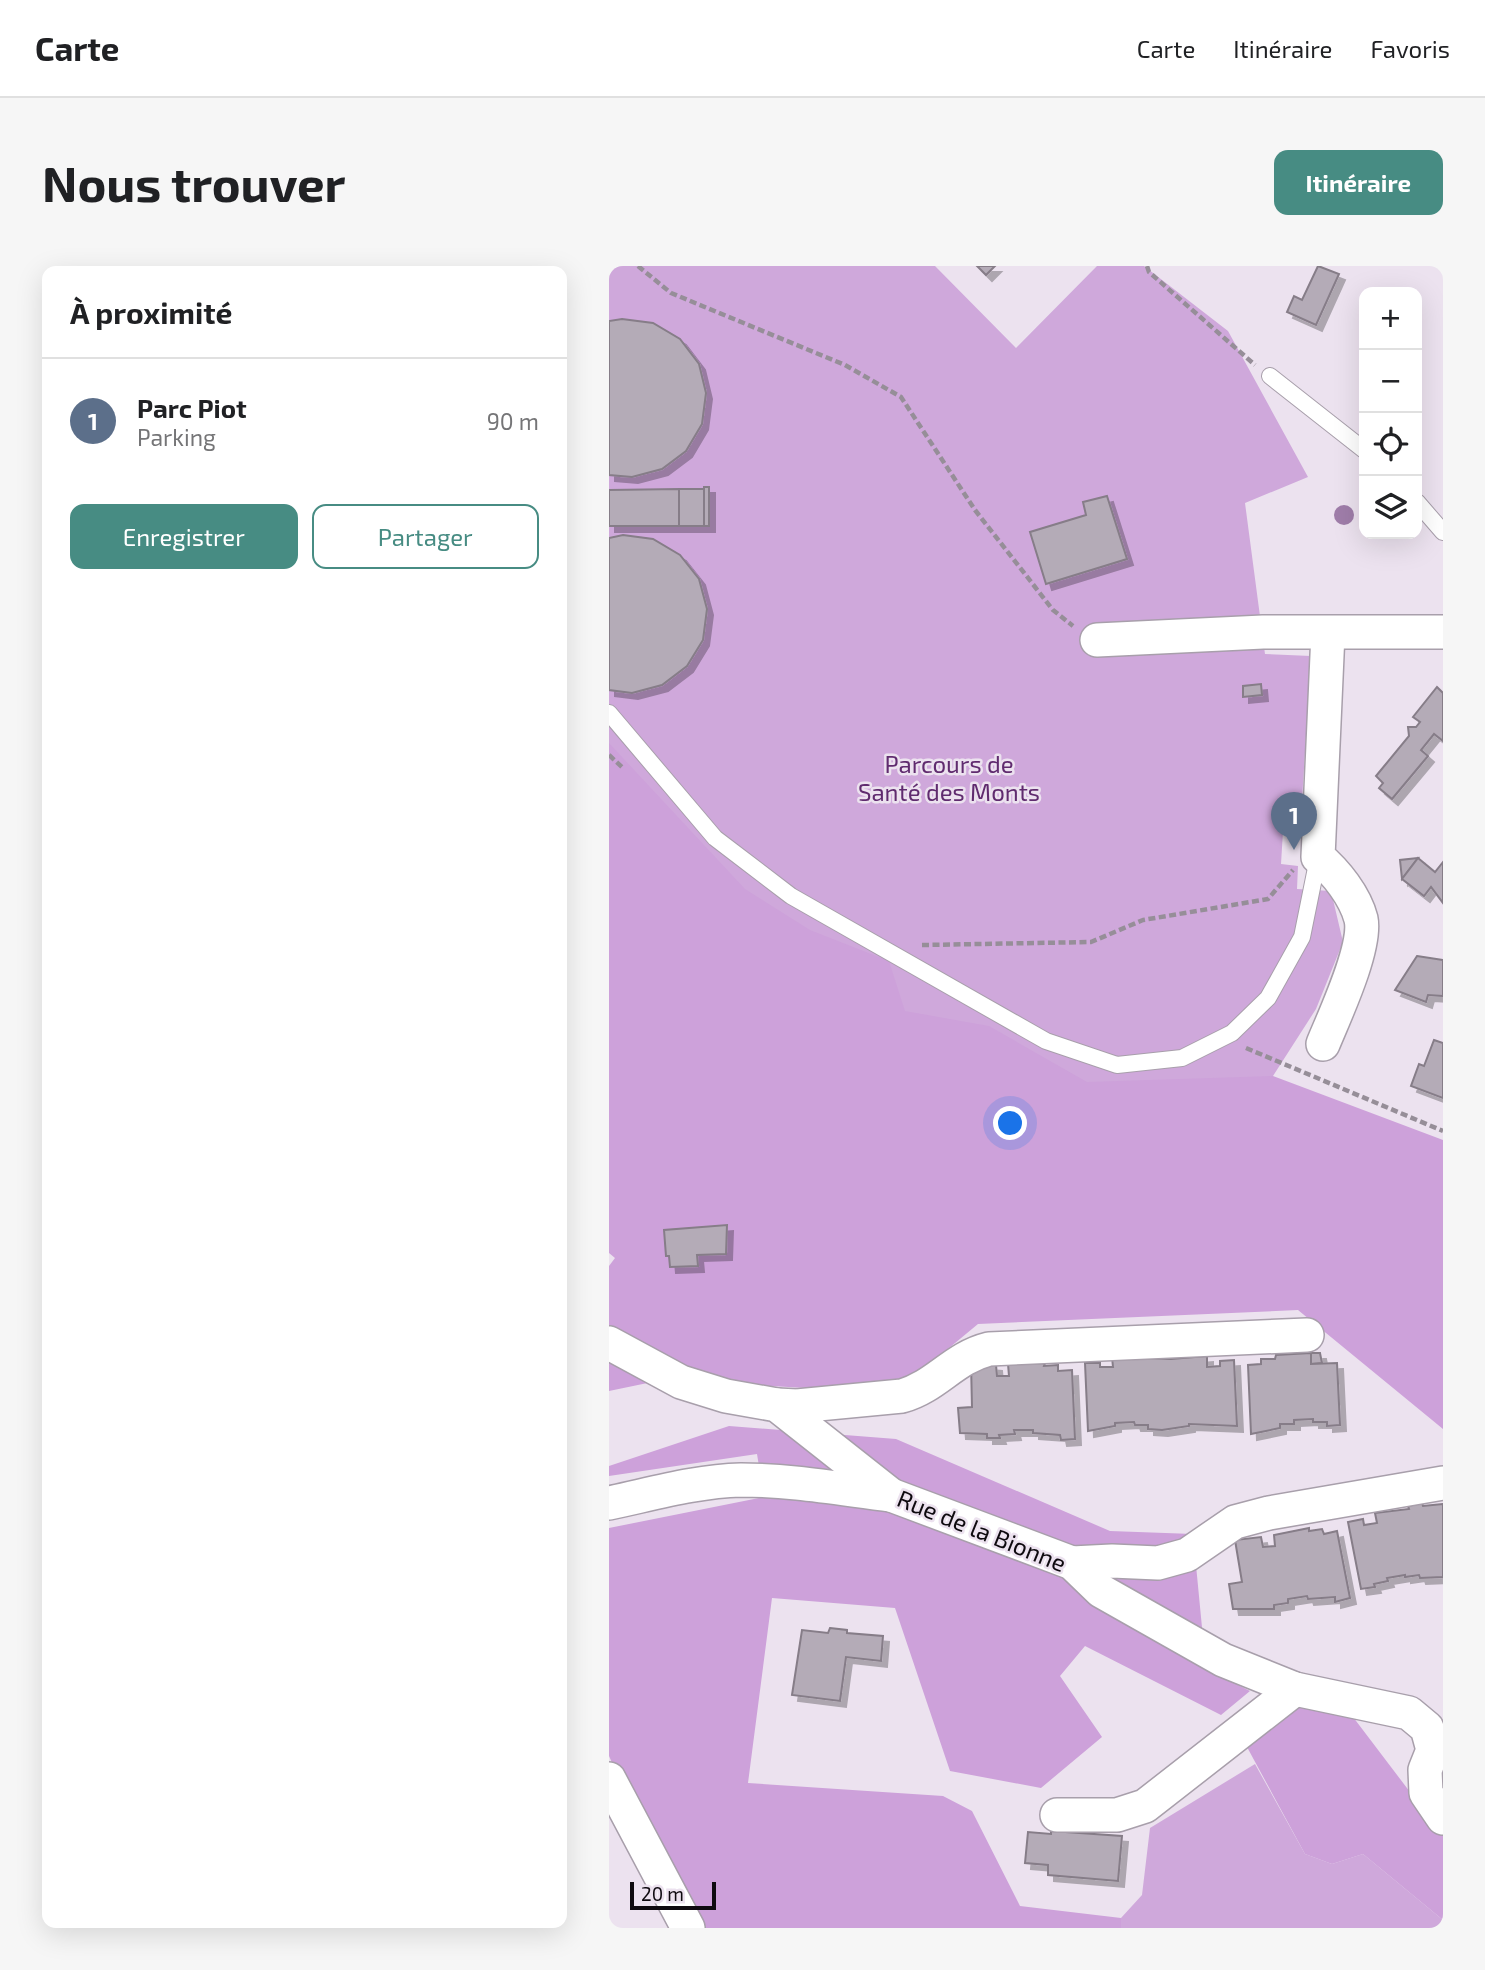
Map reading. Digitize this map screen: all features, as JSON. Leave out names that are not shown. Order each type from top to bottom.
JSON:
[{"type":"street","points":[[1097,640],[1263,632],[1443,632]]},
{"type":"street","points":[[1322,1044],[1347,985],[1359,942],[1361,920],[1337,873],[1319,848],[1328,633]]},
{"type":"street","points":[[777,1405],[797,1406],[902,1396],[918,1391],[968,1354],[989,1349],[1307,1335]]},
{"type":"street","name":"Rue de la Bionne","points":[[609,1343],[681,1381],[726,1396],[777,1405],[891,1495],[1073,1563],[1101,1591],[1223,1660],[1295,1689],[1409,1713],[1427,1728],[1438,1749],[1426,1770],[1426,1793],[1443,1818]]},
{"type":"street","points":[[609,1503],[696,1485],[738,1480],[776,1481],[891,1495]]},
{"type":"street","points":[[1073,1563],[1158,1563],[1187,1555],[1235,1522],[1269,1513],[1443,1483]]},
{"type":"street","points":[[1057,1815],[1117,1815],[1145,1805],[1295,1689]]},
{"type":"street","points":[[609,1779],[688,1928]]},
{"type":"lane","points":[[1270,376],[1359,446]]},
{"type":"lane","points":[[1422,508],[1443,533]]},
{"type":"lane","points":[[609,713],[715,838],[791,896],[1046,1041],[1117,1065],[1182,1058],[1232,1033],[1268,998],[1302,937],[1319,848]]},
{"type":"path","points":[[638,266],[671,293],[845,365],[901,397],[975,510],[1053,610],[1090,638],[1097,640]]},
{"type":"path","points":[[1147,266],[1149,272],[1270,376]]},
{"type":"path","points":[[609,755],[633,777]]},
{"type":"path","points":[[918,945],[1091,942],[1143,920],[1268,899],[1319,848]]},
{"type":"path","points":[[1218,1040],[1253,1050],[1443,1132]]},
{"type":"green space","name":"Parcours de Santé des Monts","points":[[609,266],[935,266],[1016,348],[1097,266],[1144,266],[1228,331],[1308,477],[1245,503],[1265,654],[1311,656],[1300,832],[1283,831],[1281,864],[1298,866],[1297,889],[1331,891],[1343,942],[1316,1009],[1273,1076],[830,1226],[609,980]]},
{"type":"green space","points":[[1255,1764],[1305,1854],[1332,1864],[1363,1854],[1443,1920],[1443,1928],[1121,1928],[1121,1918],[1142,1895],[1150,1828]]},
{"type":"shaded area","points":[[609,743],[745,889],[810,930],[889,961],[905,1011],[989,1026],[1087,1082],[1273,1076],[1443,1140],[1443,1429],[1298,1310],[978,1324],[908,1382],[806,1388],[662,1380],[609,1391],[609,1266],[615,1258],[609,1253]]},
{"type":"shaded area","points":[[729,1426],[896,1439],[1110,1531],[1193,1534],[1206,1669],[1250,1691],[1221,1715],[1085,1646],[1060,1676],[1102,1737],[1041,1788],[950,1771],[895,1608],[772,1598],[748,1783],[943,1796],[972,1811],[1020,1906],[1121,1918],[1121,1928],[705,1928],[627,1796],[609,1756],[609,1528],[764,1497],[757,1454],[609,1476],[609,1466]]},
{"type":"shaded area","points":[[1298,1705],[1350,1713],[1432,1821],[1443,1831],[1443,1920],[1363,1854],[1332,1864],[1305,1854],[1247,1747]]},
{"type":"building","points":[[977,266],[995,266],[986,275]]},
{"type":"building","points":[[1318,266],[1339,274],[1316,325],[1287,312],[1294,296],[1302,300]]},
{"type":"building","points":[[622,319],[653,323],[680,339],[699,364],[706,393],[702,424],[686,451],[662,469],[632,477],[609,475],[609,321]]},
{"type":"building","points":[[704,487],[709,487],[709,526],[704,526]]},
{"type":"building","points":[[679,489],[704,489],[704,526],[679,526]]},
{"type":"building","points":[[679,489],[679,526],[609,526],[609,490]]},
{"type":"building","points":[[1107,496],[1127,559],[1046,584],[1030,532],[1086,515],[1083,502]]},
{"type":"building","points":[[623,535],[653,539],[680,555],[699,579],[707,609],[703,640],[687,666],[662,685],[632,693],[609,690],[609,538]]},
{"type":"building","points":[[1261,684],[1262,695],[1243,697],[1243,686]]},
{"type":"building","points":[[1437,687],[1443,693],[1443,741],[1434,734],[1421,750],[1428,756],[1392,799],[1379,788],[1383,783],[1376,776],[1409,736],[1408,727],[1416,727],[1420,722],[1413,717]]},
{"type":"building","points":[[1418,858],[1402,879],[1400,860]]},
{"type":"building","points":[[1418,858],[1435,872],[1443,862],[1443,903],[1431,887],[1424,896],[1402,879]]},
{"type":"building","points":[[1417,956],[1443,960],[1443,996],[1428,995],[1426,1002],[1395,990]]},
{"type":"building","points":[[1434,1040],[1443,1043],[1443,1098],[1411,1086],[1419,1064],[1424,1066]]},
{"type":"building","points":[[727,1225],[726,1254],[697,1255],[698,1266],[670,1267],[669,1256],[666,1256],[664,1230]]},
{"type":"building","points":[[1311,1353],[1320,1353],[1322,1363],[1311,1364]]},
{"type":"building","points":[[1311,1353],[1311,1364],[1337,1363],[1340,1425],[1327,1426],[1327,1422],[1313,1422],[1313,1419],[1294,1420],[1294,1424],[1280,1424],[1280,1428],[1251,1434],[1248,1365],[1261,1364],[1261,1359],[1275,1359],[1276,1355]]},
{"type":"building","points":[[1207,1356],[1207,1367],[1220,1366],[1220,1361],[1234,1360],[1237,1426],[1189,1424],[1162,1430],[1148,1429],[1148,1425],[1135,1425],[1134,1422],[1115,1423],[1115,1426],[1088,1431],[1085,1363],[1100,1363],[1100,1367],[1113,1367],[1112,1357],[1171,1359]]},
{"type":"building","points":[[971,1363],[996,1365],[997,1376],[1009,1376],[1008,1364],[1045,1363],[1044,1366],[1058,1365],[1058,1371],[1072,1370],[1075,1439],[1061,1440],[1060,1435],[1033,1433],[1033,1430],[1014,1430],[1015,1434],[999,1435],[1000,1438],[987,1438],[987,1434],[960,1433],[958,1408],[972,1407]]},
{"type":"building","points":[[1422,1503],[1423,1506],[1443,1504],[1443,1577],[1420,1578],[1419,1575],[1405,1575],[1387,1578],[1388,1581],[1374,1584],[1375,1587],[1361,1589],[1348,1522],[1363,1519],[1364,1525],[1377,1523],[1375,1513],[1409,1509],[1408,1506]]},
{"type":"building","points":[[1309,1528],[1309,1531],[1322,1529],[1324,1534],[1337,1531],[1350,1598],[1335,1602],[1335,1597],[1308,1599],[1307,1596],[1288,1599],[1288,1603],[1274,1605],[1274,1609],[1233,1609],[1229,1584],[1242,1582],[1235,1540],[1261,1537],[1263,1547],[1275,1546],[1274,1535]]},
{"type":"building","points":[[830,1628],[847,1630],[847,1633],[883,1636],[881,1661],[846,1657],[840,1701],[792,1695],[802,1630],[828,1633]]},
{"type":"building","points":[[1051,1831],[1122,1836],[1118,1881],[1048,1875],[1048,1865],[1025,1863],[1028,1832],[1051,1834]]},
{"type":"place","name":"Parc Piot","points":[[1294,850]]}]
